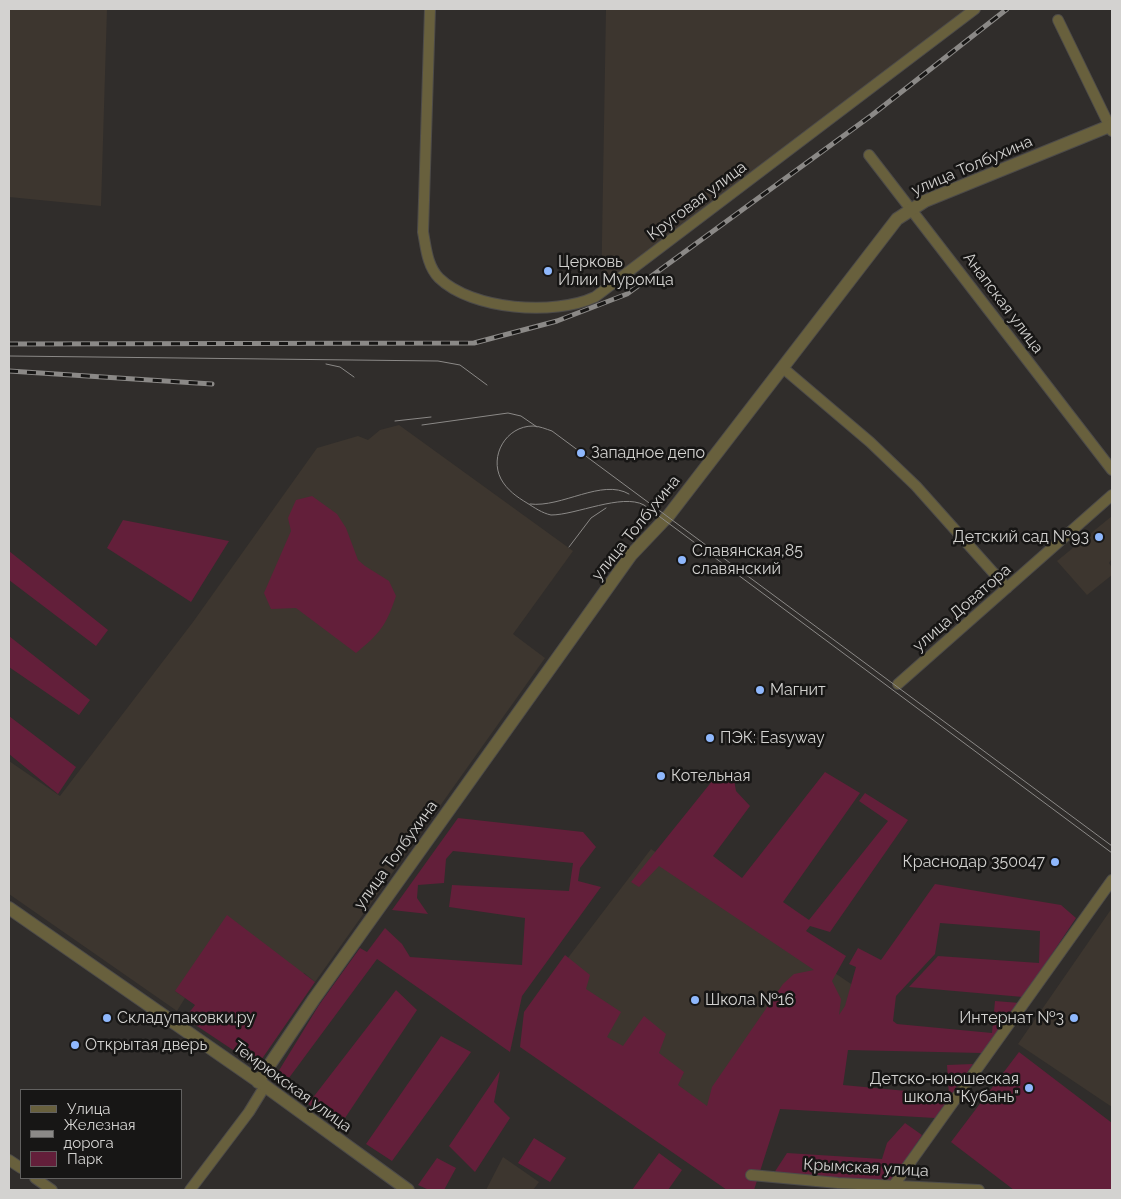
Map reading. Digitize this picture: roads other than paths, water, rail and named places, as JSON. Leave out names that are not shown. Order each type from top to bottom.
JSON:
[{"type":"street","name":"Круговая улица","points":[[430,9],[423,232],[427,257],[438,277],[457,292],[492,305],[556,307],[585,302],[595,297],[975,9]]},
{"type":"street","points":[[1058,20],[1111,128]]},
{"type":"street","name":"улица Толбухина","points":[[262,1084],[314,999],[631,555],[669,515],[897,219],[934,198],[1111,128]]},
{"type":"street","name":"Анапская улица","points":[[869,155],[1112,470]]},
{"type":"street","points":[[782,368],[870,442],[916,486],[1007,588]]},
{"type":"street","name":"улица Доватора","points":[[898,684],[1112,495]]},
{"type":"street","points":[[894,1185],[1112,880]]},
{"type":"street","name":"Темрюкская улица","points":[[9,908],[262,1084],[408,1190]]},
{"type":"street","points":[[190,1190],[249,1112],[262,1084]]},
{"type":"street","points":[[9,1160],[20,1167]]},
{"type":"street","name":"Крымская улица","points":[[751,1175],[838,1183],[980,1190]]},
{"type":"street","points":[[36,1179],[52,1190]]},
{"type":"tram line","points":[[9,356],[438,361],[460,365],[487,385]]},
{"type":"tram line","points":[[326,364],[340,367],[354,377]]},
{"type":"tram line","points":[[422,425],[508,413],[521,416],[537,427]]},
{"type":"tram line","points":[[395,421],[431,417]]},
{"type":"tram line","points":[[1112,846],[552,431],[535,426],[523,427],[515,431],[502,444],[497,461],[498,470],[506,487],[520,498],[551,515],[611,503],[635,502],[644,505],[1112,853]]},
{"type":"tram line","points":[[530,504],[555,502],[607,489],[629,494]]},
{"type":"tram line","points":[[569,547],[591,518],[606,508]]},
{"type":"railway","points":[[9,344],[474,343],[557,321],[627,294],[872,115],[1007,9]]},
{"type":"railway","points":[[9,371],[212,384]]},
{"type":"place","name":"Церковь Илии Муромца","points":[[548,271]]},
{"type":"place","name":"Западное депо","points":[[581,453]]},
{"type":"place","name":"Детский сад №93","points":[[1099,537]]},
{"type":"place","name":"Славянская,85 славянский","points":[[682,560]]},
{"type":"place","name":"Магнит","points":[[760,690]]},
{"type":"place","name":"ПЭК: Easyway","points":[[710,738]]},
{"type":"place","name":"Котельная","points":[[661,776]]},
{"type":"place","name":"Краснодар 350047","points":[[1055,862]]},
{"type":"place","name":"Школа №16","points":[[695,1000]]},
{"type":"place","name":"Складупаковки.ру","points":[[107,1018]]},
{"type":"place","name":"Интернат №3","points":[[1074,1018]]},
{"type":"place","name":"Открытая дверь","points":[[75,1045]]},
{"type":"place","name":"Детско-юношеская школа \"Кубань\"","points":[[1029,1088]]}]
